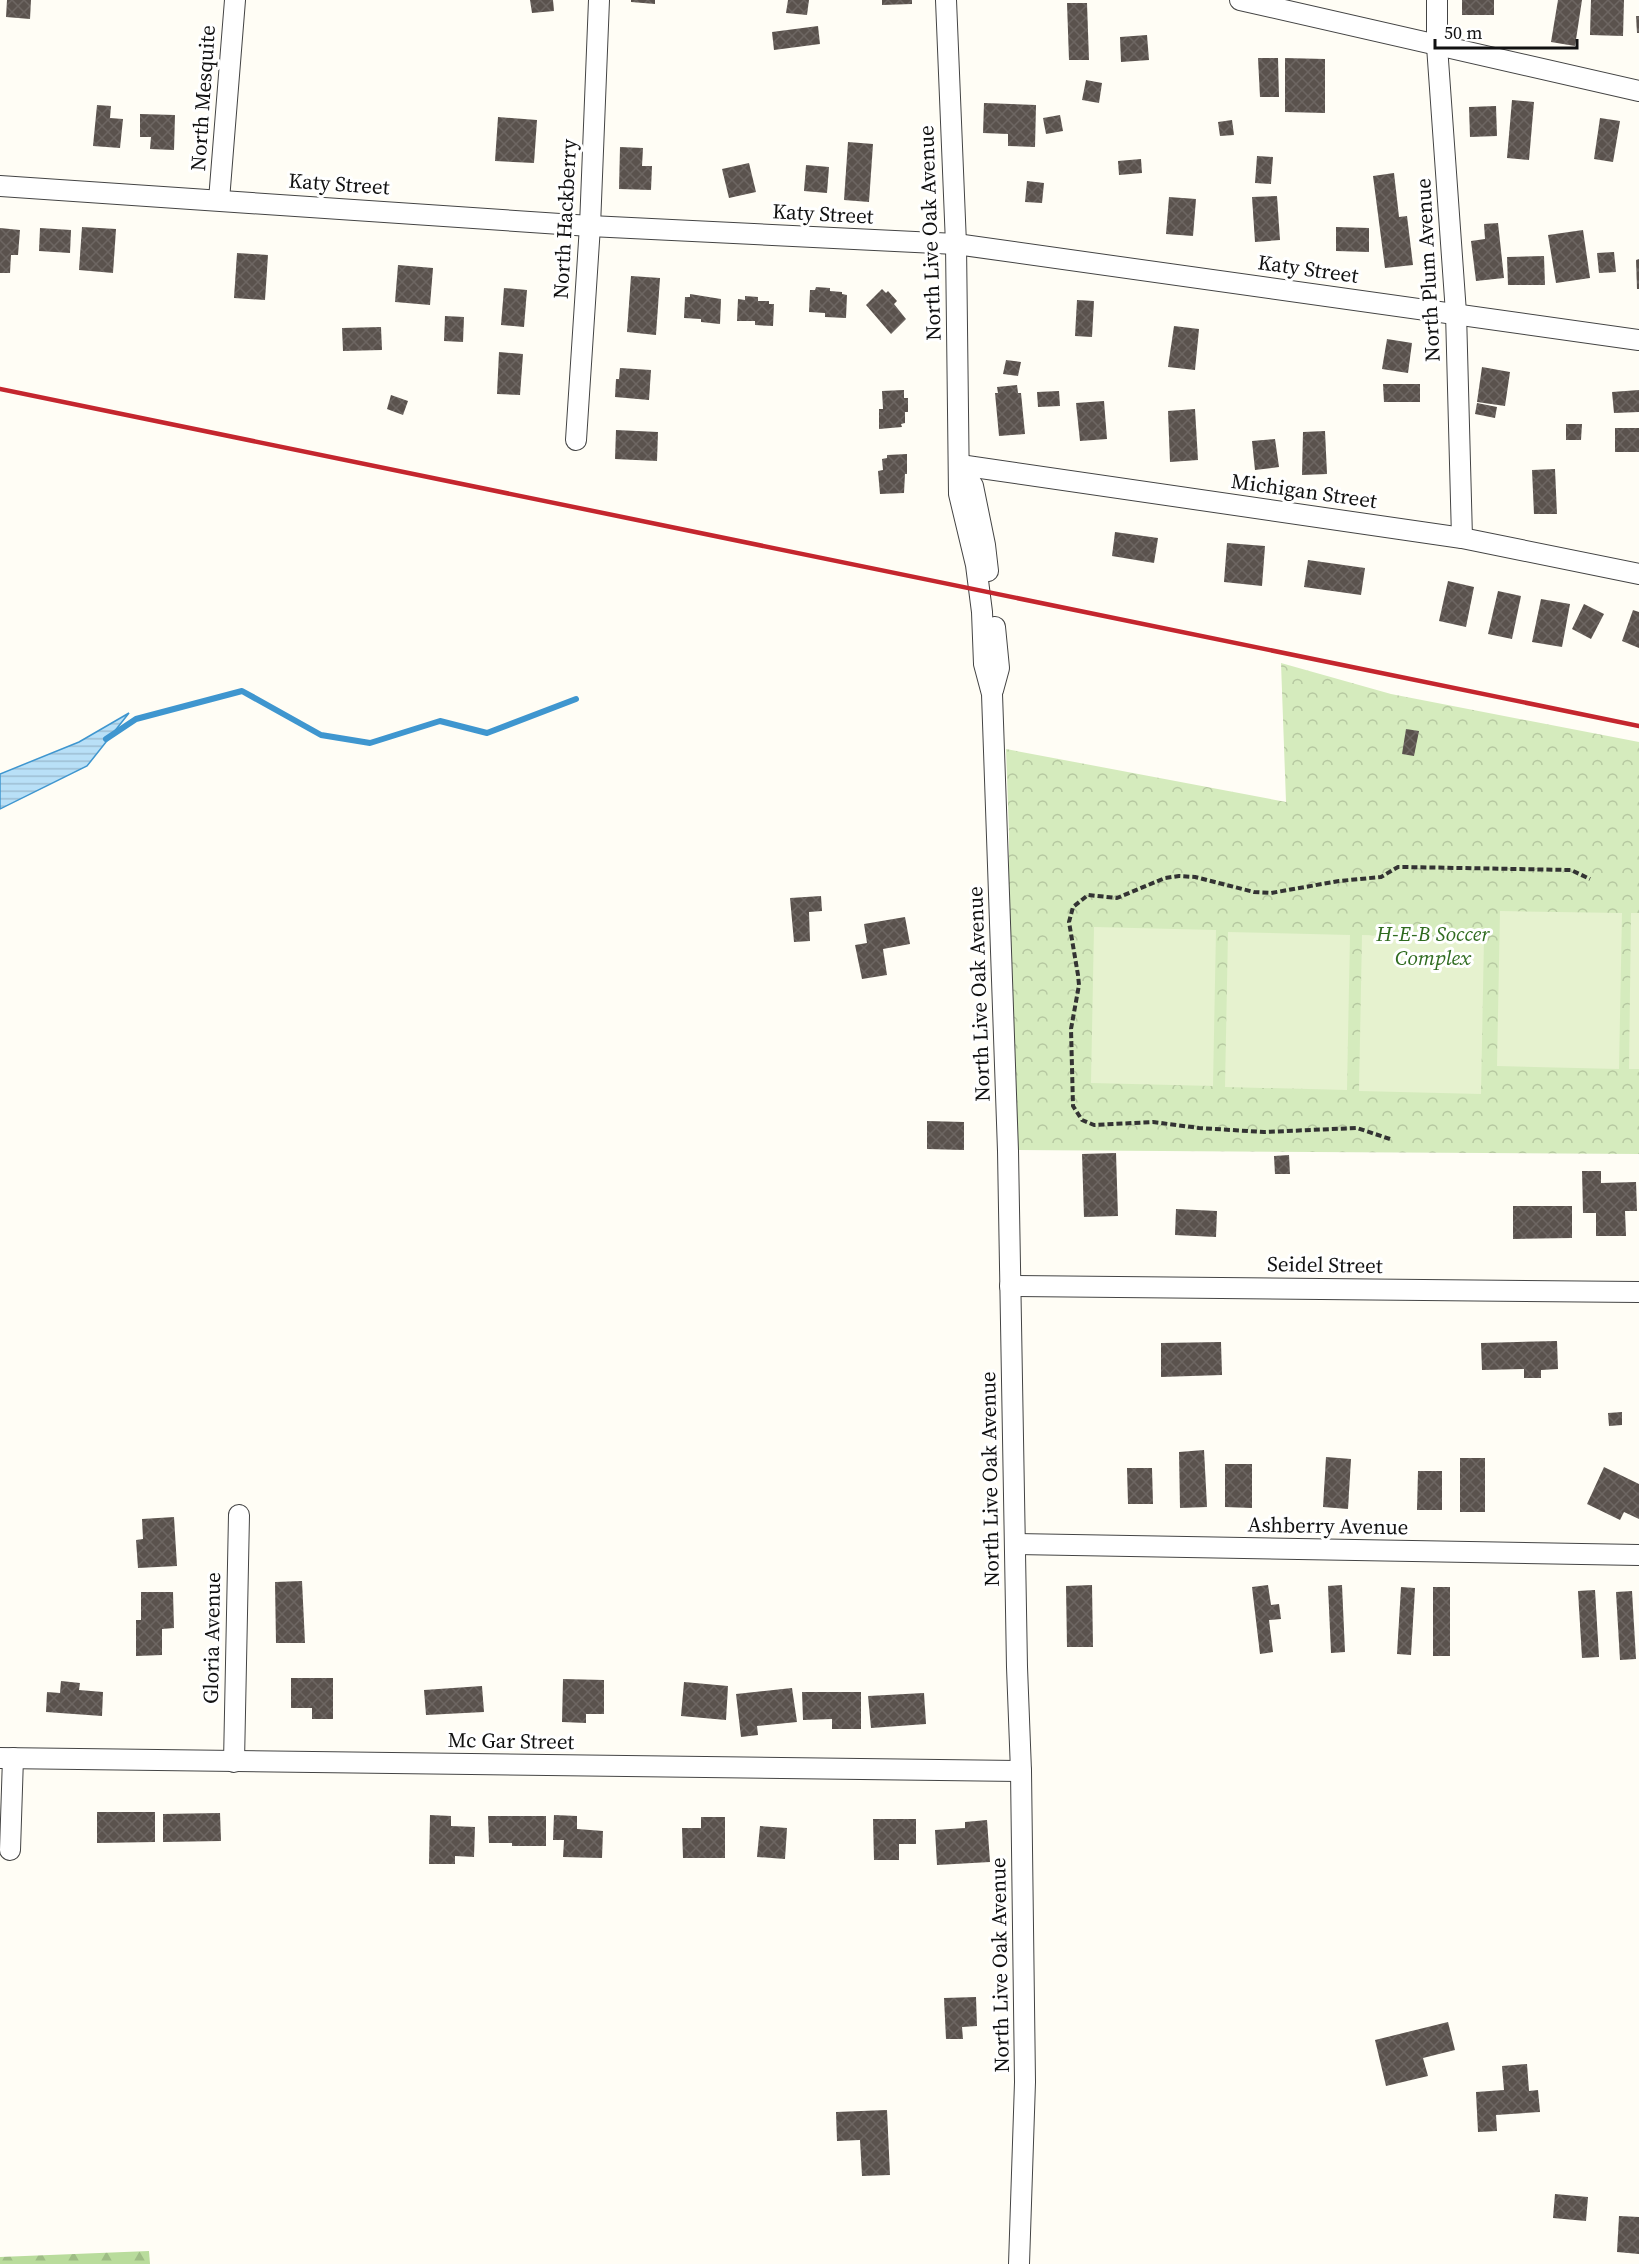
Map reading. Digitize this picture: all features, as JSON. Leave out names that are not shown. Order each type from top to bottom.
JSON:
[{"type":"street","name":"North Mesquite","points":[[219,200],[235,0]]},
{"type":"street","name":"North Hackberry","points":[[576,440],[590,226],[599,0]]},
{"type":"street","name":"North Live Oak Avenue","points":[[946,0],[956,244],[960,465],[973,486],[985,545],[999,669],[992,694],[1008,1151],[1025,2082],[1019,2264]]},
{"type":"street","points":[[1240,0],[1639,91]]},
{"type":"street","name":"North Plum Avenue","points":[[1437,0],[1437,46],[1456,314],[1462,538]]},
{"type":"street","name":"Katy Street","points":[[0,186],[590,226],[956,244],[1639,340]]},
{"type":"street","name":"Michigan Street","points":[[960,465],[1462,538],[1639,574]]},
{"type":"street","name":"Seidel Street","points":[[1010,1286],[1639,1292]]},
{"type":"street","name":"Gloria Avenue","points":[[234,1762],[239,1515]]},
{"type":"street","name":"Ashberry Avenue","points":[[1016,1544],[1639,1555]]},
{"type":"street","points":[[6,1758],[10,1850]]},
{"type":"street","name":"Mc Gar Street","points":[[6,1758],[1021,1771]]},
{"type":"path","points":[[1390,1139],[1357,1128],[1264,1132],[1199,1128],[1153,1122],[1098,1125],[1082,1120],[1073,1106],[1071,1020],[1079,985],[1069,922],[1073,907],[1088,894],[1117,898],[1165,878],[1179,876],[1195,877],[1265,893],[1381,877],[1398,867],[1571,870],[1590,879]]},
{"type":"green space","name":"H-E-B Soccer Complex","points":[[1281,663],[1391,694],[1639,742],[1639,1154],[1009,1150],[1009,832],[1006,749],[1286,802]]},
{"type":"green space","points":[[1500,911],[1622,913],[1619,1069],[1497,1066]]},
{"type":"green space","points":[[1631,913],[1639,913],[1639,1069],[1629,1069]]},
{"type":"green space","points":[[1094,927],[1216,930],[1213,1086],[1091,1083]]},
{"type":"green space","points":[[1228,932],[1350,935],[1347,1090],[1225,1087]]},
{"type":"green space","points":[[1362,935],[1484,938],[1481,1094],[1359,1091]]},
{"type":"green space","points":[[149,2251],[150,2264],[0,2264],[0,2257]]},
{"type":"water","points":[[129,713],[87,766],[0,809],[0,774],[79,742]]},
{"type":"building","points":[[7,0],[31,0],[30,19],[6,17]]},
{"type":"building","points":[[530,0],[553,0],[554,11],[532,13]]},
{"type":"building","points":[[631,0],[655,0],[655,4],[631,2]]},
{"type":"building","points":[[788,0],[809,0],[807,15],[786,13]]},
{"type":"building","points":[[882,0],[912,0],[912,4],[882,5]]},
{"type":"building","points":[[1462,0],[1494,0],[1494,15],[1462,15]]},
{"type":"building","points":[[1558,0],[1582,0],[1575,46],[1551,42]]},
{"type":"building","points":[[1591,0],[1624,0],[1623,36],[1590,35]]},
{"type":"building","points":[[1067,3],[1087,3],[1089,60],[1069,60]]},
{"type":"building","points":[[1636,16],[1639,16],[1639,33],[1637,33]]},
{"type":"building","points":[[818,26],[820,44],[774,50],[772,32]]},
{"type":"building","points":[[1147,35],[1149,60],[1121,62],[1120,37]]},
{"type":"building","points":[[1258,58],[1278,58],[1279,97],[1260,97]]},
{"type":"building","points":[[1285,58],[1325,59],[1325,113],[1285,112]]},
{"type":"building","points":[[1086,80],[1102,83],[1099,103],[1082,100]]},
{"type":"building","points":[[1512,100],[1534,102],[1529,160],[1507,158]]},
{"type":"building","points":[[984,103],[1036,105],[1035,147],[1008,146],[1008,134],[983,133]]},
{"type":"building","points":[[97,105],[111,106],[110,118],[123,119],[120,148],[93,146]]},
{"type":"building","points":[[1496,106],[1497,136],[1470,137],[1469,107]]},
{"type":"building","points":[[140,114],[175,115],[174,150],[150,149],[151,137],[140,137]]},
{"type":"building","points":[[1060,115],[1063,131],[1046,134],[1043,118]]},
{"type":"building","points":[[498,117],[537,120],[534,163],[495,161]]},
{"type":"building","points":[[1600,118],[1620,121],[1613,162],[1594,159]]},
{"type":"building","points":[[1232,120],[1234,135],[1220,136],[1218,122]]},
{"type":"building","points":[[848,142],[873,144],[869,202],[844,200]]},
{"type":"building","points":[[620,147],[643,148],[642,166],[652,166],[651,190],[619,189]]},
{"type":"building","points":[[1257,156],[1273,157],[1271,184],[1255,183]]},
{"type":"building","points":[[1141,159],[1142,173],[1119,175],[1118,161]]},
{"type":"building","points":[[749,163],[756,192],[729,198],[722,169]]},
{"type":"building","points":[[806,165],[829,167],[827,193],[804,191]]},
{"type":"building","points":[[1394,173],[1399,217],[1407,216],[1413,265],[1385,268],[1373,176]]},
{"type":"building","points":[[1027,181],[1044,183],[1042,203],[1025,202]]},
{"type":"building","points":[[1277,196],[1280,240],[1255,242],[1252,197]]},
{"type":"building","points":[[1169,197],[1196,199],[1193,236],[1166,234]]},
{"type":"building","points":[[1498,223],[1504,278],[1476,281],[1471,241],[1485,239],[1484,224]]},
{"type":"building","points":[[82,227],[116,229],[113,273],[79,270]]},
{"type":"building","points":[[1336,227],[1369,228],[1369,252],[1336,251]]},
{"type":"building","points":[[0,228],[20,230],[18,255],[11,255],[10,273],[0,273]]},
{"type":"building","points":[[40,228],[71,230],[70,253],[39,251]]},
{"type":"building","points":[[1583,230],[1590,278],[1556,283],[1548,235]]},
{"type":"building","points":[[1614,252],[1616,272],[1599,273],[1597,253]]},
{"type":"building","points":[[237,253],[268,255],[265,300],[234,298]]},
{"type":"building","points":[[1544,256],[1545,285],[1508,285],[1507,257]]},
{"type":"building","points":[[1639,259],[1639,289],[1637,289],[1636,260]]},
{"type":"building","points":[[398,265],[433,268],[430,305],[395,302]]},
{"type":"building","points":[[631,276],[660,278],[656,335],[627,332]]},
{"type":"building","points":[[816,287],[830,288],[830,291],[847,295],[846,318],[825,317],[825,313],[809,312],[810,290],[815,290]]},
{"type":"building","points":[[504,288],[527,290],[524,327],[501,325]]},
{"type":"building","points":[[882,289],[886,293],[888,291],[897,301],[894,304],[906,319],[891,334],[866,305]]},
{"type":"building","points":[[690,294],[721,299],[720,324],[701,322],[701,319],[684,318],[685,297],[690,297]]},
{"type":"building","points":[[745,296],[758,297],[758,301],[769,301],[769,304],[774,304],[773,326],[755,325],[755,321],[737,321],[738,299],[745,300]]},
{"type":"building","points":[[1077,300],[1094,301],[1092,337],[1075,336]]},
{"type":"building","points":[[445,316],[464,317],[463,342],[444,341]]},
{"type":"building","points":[[1174,326],[1199,329],[1195,370],[1168,367]]},
{"type":"building","points":[[381,327],[382,350],[343,351],[342,328]]},
{"type":"building","points":[[1387,339],[1412,343],[1408,373],[1382,369]]},
{"type":"building","points":[[499,352],[523,354],[520,395],[497,394]]},
{"type":"building","points":[[1006,360],[1021,362],[1018,376],[1003,374]]},
{"type":"building","points":[[1482,367],[1510,372],[1505,406],[1477,402]]},
{"type":"building","points":[[620,368],[651,370],[649,400],[615,397],[616,379],[619,379]]},
{"type":"building","points":[[1383,384],[1420,384],[1420,402],[1384,402]]},
{"type":"building","points":[[1017,385],[1018,393],[1021,393],[1025,434],[999,436],[995,393],[998,393],[997,387]]},
{"type":"building","points":[[904,390],[904,398],[908,398],[905,423],[901,424],[902,427],[879,429],[879,409],[883,409],[882,391]]},
{"type":"building","points":[[1639,390],[1639,412],[1614,413],[1612,392]]},
{"type":"building","points":[[1059,391],[1060,406],[1038,407],[1037,392]]},
{"type":"building","points":[[391,395],[408,401],[403,415],[387,409]]},
{"type":"building","points":[[1104,401],[1107,439],[1080,441],[1076,403]]},
{"type":"building","points":[[1477,403],[1497,407],[1495,418],[1475,414]]},
{"type":"building","points":[[1195,409],[1198,460],[1170,462],[1168,411]]},
{"type":"building","points":[[1566,424],[1582,424],[1581,440],[1566,440]]},
{"type":"building","points":[[1615,428],[1639,428],[1639,452],[1615,452]]},
{"type":"building","points":[[616,430],[658,432],[657,461],[615,459]]},
{"type":"building","points":[[1325,431],[1327,474],[1302,475],[1303,432]]},
{"type":"building","points":[[1275,439],[1279,467],[1255,470],[1252,441]]},
{"type":"building","points":[[907,454],[904,493],[880,494],[878,471],[883,470],[882,459],[887,458],[887,455]]},
{"type":"building","points":[[1555,469],[1557,514],[1534,514],[1532,470]]},
{"type":"building","points":[[1115,532],[1158,538],[1154,563],[1112,556]]},
{"type":"building","points":[[1227,543],[1265,546],[1262,586],[1224,582]]},
{"type":"building","points":[[1308,560],[1365,568],[1361,595],[1304,587]]},
{"type":"building","points":[[1448,581],[1474,587],[1466,627],[1439,621]]},
{"type":"building","points":[[1498,591],[1521,596],[1512,639],[1488,634]]},
{"type":"building","points":[[1541,599],[1570,604],[1562,647],[1532,642]]},
{"type":"building","points":[[1584,604],[1604,614],[1591,639],[1572,629]]},
{"type":"building","points":[[1633,610],[1639,612],[1639,648],[1622,641]]},
{"type":"building","points":[[1406,729],[1419,731],[1414,756],[1402,754]]},
{"type":"building","points":[[821,896],[822,911],[809,912],[810,941],[794,942],[790,898]]},
{"type":"building","points":[[905,917],[910,944],[883,949],[887,975],[862,979],[855,945],[867,943],[864,924]]},
{"type":"building","points":[[927,1121],[964,1122],[964,1150],[927,1149]]},
{"type":"building","points":[[1116,1153],[1118,1216],[1084,1217],[1082,1154]]},
{"type":"building","points":[[1289,1155],[1290,1174],[1275,1174],[1274,1156]]},
{"type":"building","points":[[1582,1171],[1601,1171],[1601,1183],[1636,1182],[1637,1211],[1625,1211],[1626,1236],[1596,1236],[1596,1213],[1583,1213]]},
{"type":"building","points":[[1513,1206],[1572,1206],[1572,1238],[1513,1239]]},
{"type":"building","points":[[1176,1209],[1217,1211],[1216,1237],[1175,1235]]},
{"type":"building","points":[[1557,1341],[1558,1369],[1541,1370],[1541,1378],[1524,1378],[1524,1369],[1482,1370],[1481,1343]]},
{"type":"building","points":[[1221,1342],[1222,1375],[1161,1377],[1161,1343]]},
{"type":"building","points":[[1622,1412],[1622,1425],[1609,1426],[1608,1413]]},
{"type":"building","points":[[1204,1450],[1207,1507],[1180,1508],[1179,1452]]},
{"type":"building","points":[[1326,1457],[1351,1459],[1348,1509],[1323,1507]]},
{"type":"building","points":[[1460,1458],[1485,1458],[1485,1512],[1460,1512]]},
{"type":"building","points":[[1225,1464],[1252,1464],[1252,1508],[1225,1507]]},
{"type":"building","points":[[1604,1467],[1639,1484],[1639,1519],[1624,1512],[1620,1520],[1587,1504]]},
{"type":"building","points":[[1127,1468],[1152,1468],[1153,1504],[1128,1504]]},
{"type":"building","points":[[1418,1471],[1442,1471],[1442,1510],[1417,1510]]},
{"type":"building","points":[[174,1517],[177,1566],[138,1568],[136,1540],[143,1539],[142,1519]]},
{"type":"building","points":[[302,1581],[305,1643],[276,1643],[275,1582]]},
{"type":"building","points":[[1092,1585],[1093,1647],[1067,1647],[1066,1586]]},
{"type":"building","points":[[1268,1585],[1271,1605],[1279,1604],[1281,1619],[1269,1620],[1273,1652],[1260,1654],[1252,1587]]},
{"type":"building","points":[[1342,1585],[1345,1652],[1331,1653],[1328,1586]]},
{"type":"building","points":[[1401,1587],[1415,1588],[1411,1655],[1397,1654]]},
{"type":"building","points":[[1433,1587],[1450,1587],[1450,1656],[1433,1656]]},
{"type":"building","points":[[1595,1590],[1599,1657],[1582,1658],[1578,1591]]},
{"type":"building","points":[[1632,1591],[1636,1659],[1620,1660],[1616,1592]]},
{"type":"building","points":[[141,1592],[173,1592],[174,1628],[162,1629],[162,1655],[136,1656],[136,1620],[141,1620]]},
{"type":"building","points":[[291,1678],[333,1678],[333,1719],[312,1719],[312,1708],[291,1708]]},
{"type":"building","points":[[563,1679],[604,1680],[604,1714],[586,1714],[586,1723],[562,1722]]},
{"type":"building","points":[[61,1681],[80,1683],[79,1690],[103,1692],[102,1716],[46,1712],[47,1692],[60,1693]]},
{"type":"building","points":[[684,1682],[728,1686],[726,1720],[681,1716]]},
{"type":"building","points":[[482,1686],[484,1712],[426,1715],[424,1690]]},
{"type":"building","points":[[792,1688],[797,1722],[757,1726],[758,1735],[741,1737],[736,1694]]},
{"type":"building","points":[[802,1692],[861,1692],[861,1729],[832,1729],[832,1719],[803,1720]]},
{"type":"building","points":[[924,1693],[926,1724],[871,1728],[868,1696]]},
{"type":"building","points":[[97,1812],[155,1812],[155,1842],[97,1843]]},
{"type":"building","points":[[220,1813],[221,1841],[163,1842],[163,1814]]},
{"type":"building","points":[[430,1815],[451,1816],[451,1826],[475,1827],[474,1857],[455,1856],[455,1864],[429,1864]]},
{"type":"building","points":[[554,1815],[577,1816],[577,1829],[603,1831],[602,1858],[563,1857],[564,1840],[553,1840]]},
{"type":"building","points":[[488,1816],[546,1816],[546,1846],[489,1843]]},
{"type":"building","points":[[701,1817],[725,1817],[725,1858],[683,1858],[682,1828],[701,1828]]},
{"type":"building","points":[[873,1819],[916,1819],[916,1844],[899,1844],[899,1860],[874,1860]]},
{"type":"building","points":[[987,1820],[990,1862],[937,1865],[935,1830],[965,1828],[965,1822]]},
{"type":"building","points":[[760,1826],[787,1828],[785,1859],[757,1857]]},
{"type":"building","points":[[976,1997],[977,2026],[962,2027],[963,2039],[946,2039],[944,1998]]},
{"type":"building","points":[[1448,2022],[1455,2050],[1423,2058],[1428,2076],[1386,2086],[1375,2040]]},
{"type":"building","points":[[1527,2064],[1529,2091],[1538,2090],[1540,2112],[1496,2115],[1497,2131],[1478,2132],[1476,2092],[1504,2090],[1502,2066]]},
{"type":"building","points":[[887,2110],[890,2175],[862,2176],[860,2140],[837,2141],[836,2112]]},
{"type":"building","points":[[1555,2194],[1588,2197],[1586,2221],[1553,2218]]},
{"type":"building","points":[[1619,2216],[1639,2217],[1639,2254],[1617,2252]]},
{"type":"waterway","points":[[106,739],[136,719],[242,691],[321,735],[370,743],[440,721],[487,733],[576,699]]},
{"type":"railway","points":[[0,389],[1639,726]]}]
